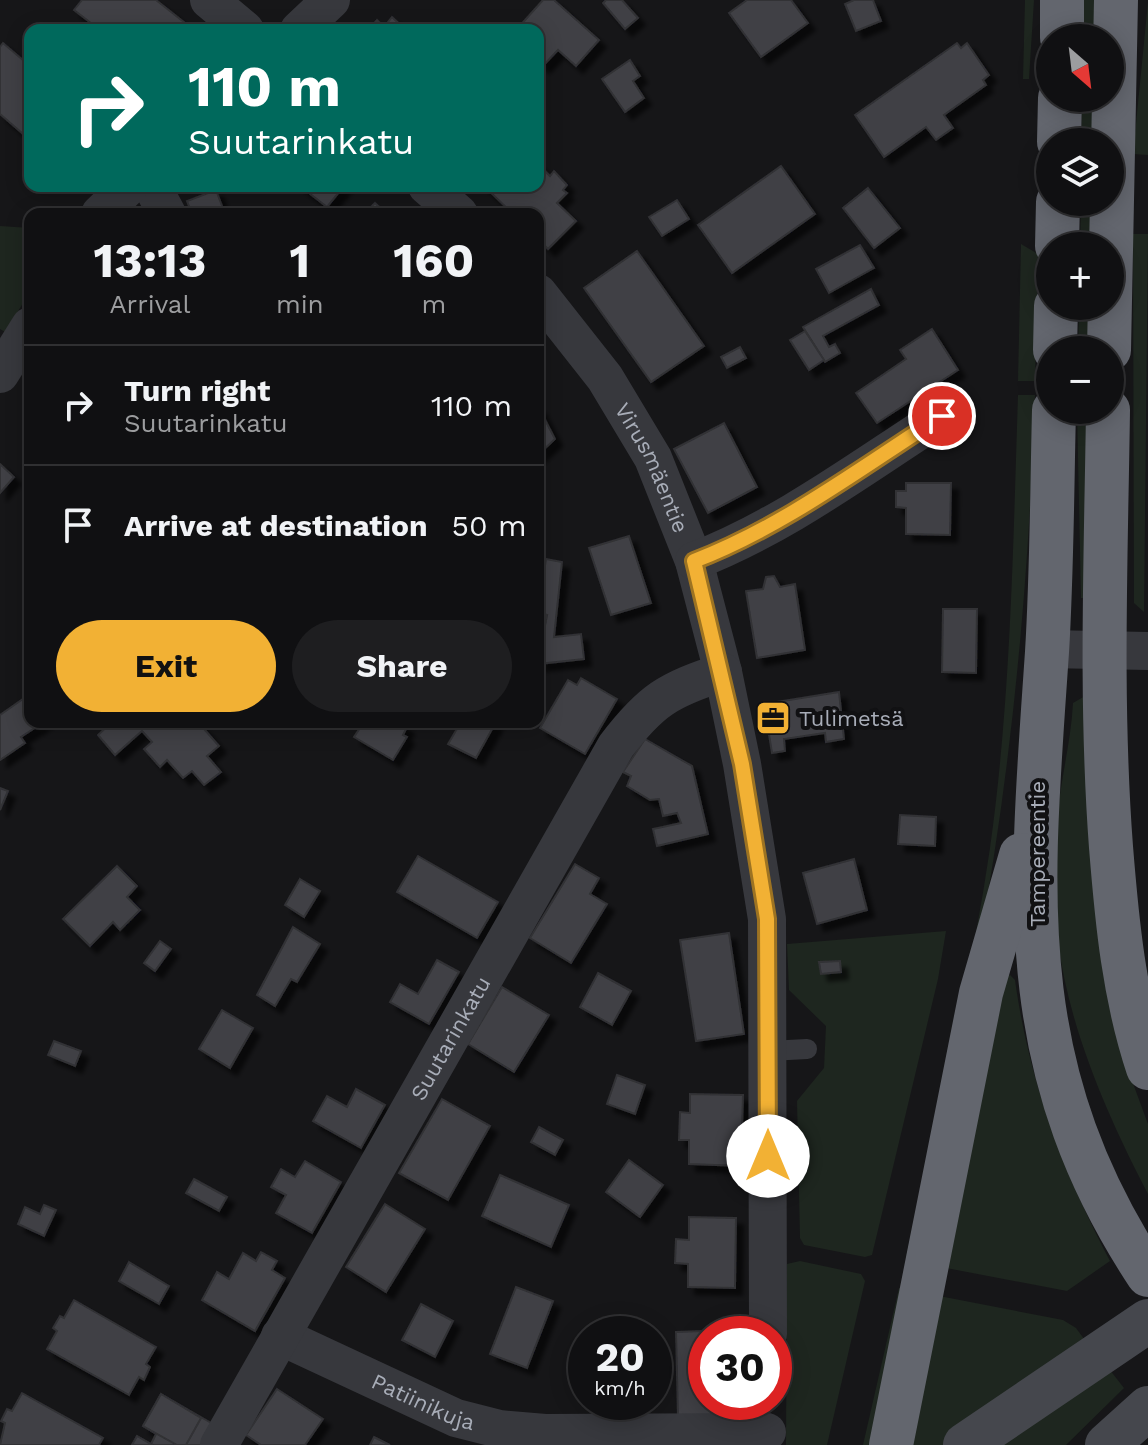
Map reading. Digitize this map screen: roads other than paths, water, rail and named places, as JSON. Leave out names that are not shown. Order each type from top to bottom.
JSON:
[{"type":"highway","points":[[1062,0],[1062,24]]},
{"type":"highway","points":[[1109,336],[1116,0]]},
{"type":"highway","name":"Tampereentie","points":[[1054,424],[1047,649],[1034,806],[1040,994],[1054,1071],[1073,1132],[1099,1191],[1148,1275]]},
{"type":"highway","points":[[1108,424],[1104,650],[1106,779],[1124,976],[1148,1068]]},
{"type":"highway","points":[[891,1445],[981,993],[1034,806]]},
{"type":"main road","points":[[965,1445],[1148,1321]]},
{"type":"main road","points":[[1107,1445],[1148,1408]]},
{"type":"street","points":[[209,0],[238,24]]},
{"type":"street","points":[[305,24],[331,0]]},
{"type":"street","points":[[106,208],[123,192]]},
{"type":"street","points":[[434,192],[452,208]]},
{"type":"street","name":"Virusmäentie","points":[[544,301],[605,378],[659,472],[694,561],[723,672],[742,764],[767,919],[768,1316]]},
{"type":"street","points":[[0,374],[24,336]]},
{"type":"street","points":[[694,561],[727,548],[778,520],[942,416]]},
{"type":"street","points":[[1047,649],[1148,651]]},
{"type":"street","name":"Suutarinkatu","points":[[219,1445],[616,746],[639,716],[664,694],[723,672]]},
{"type":"street","name":"Patiinikuja","points":[[280,1336],[456,1418],[499,1429],[545,1433],[767,1426]]},
{"type":"lane","points":[[769,1051],[807,1049]]},
{"type":"place","name":"Tulimetsä","points":[[773,718]]}]
